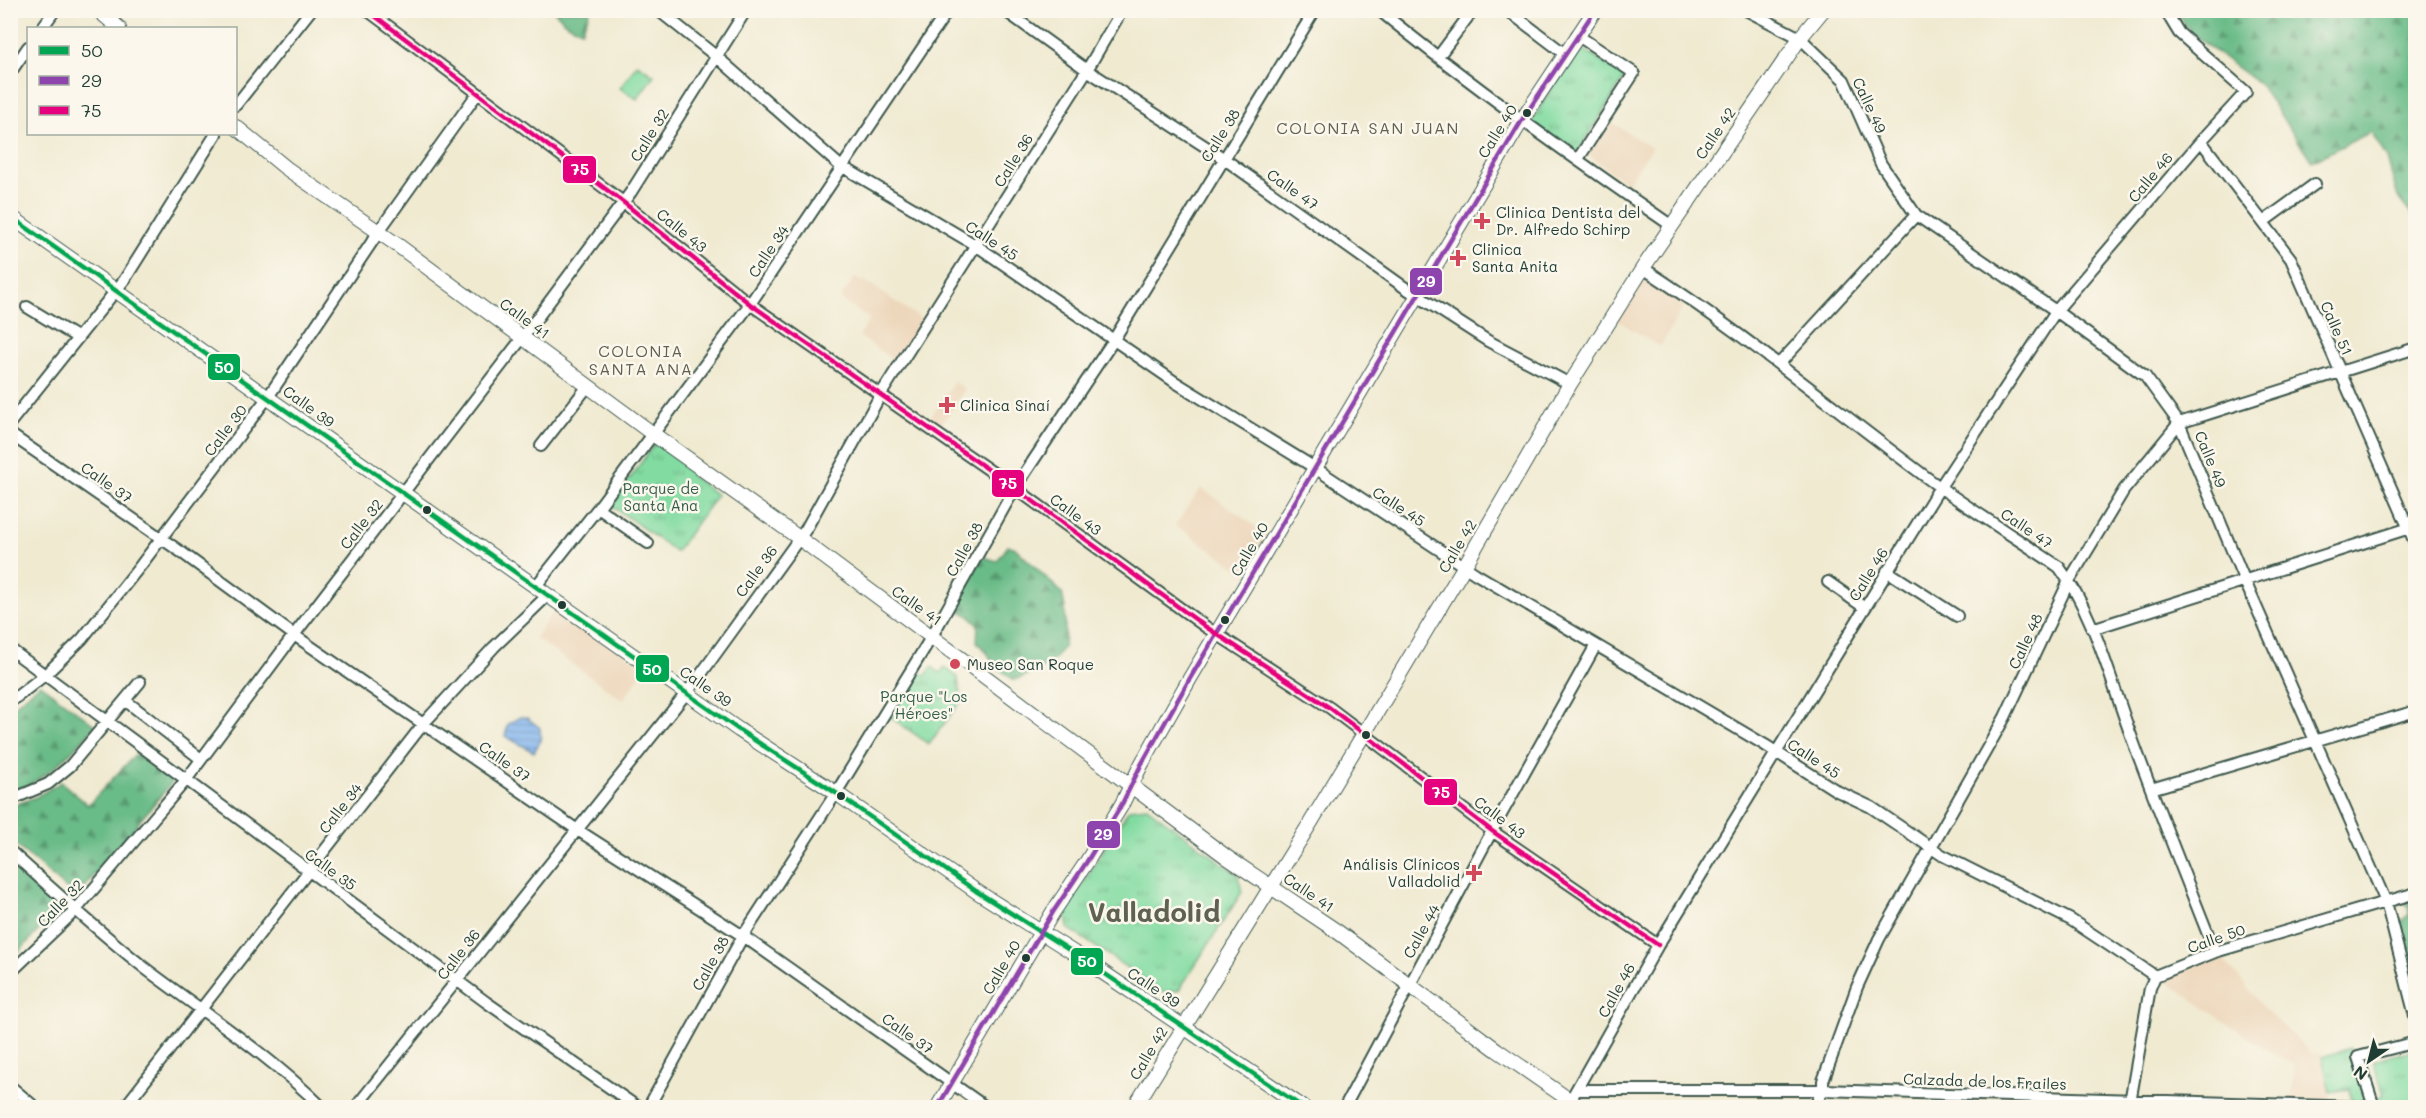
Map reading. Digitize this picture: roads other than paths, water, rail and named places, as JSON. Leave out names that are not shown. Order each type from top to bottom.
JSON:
[{"type":"main road","points":[[98,10],[118,27]]},
{"type":"main road","name":"Calle 40","points":[[937,1107],[1041,932],[1092,854],[1179,699],[1417,295],[1522,120],[1595,10]]},
{"type":"main road","name":"Calle 42","points":[[1134,1107],[1365,733],[1570,384],[1643,268],[1800,38],[1823,10]]},
{"type":"main road","name":"Calle 41","points":[[237,128],[286,168],[379,232],[653,434],[799,538],[1228,858],[1410,983],[1497,1050],[1574,1101]]},
{"type":"main road","name":"Calle 39","points":[[10,216],[687,693],[836,793],[975,891],[1041,932],[1304,1107]]},
{"type":"street","points":[[43,27],[55,10]]},
{"type":"street","points":[[237,104],[311,10]]},
{"type":"street","name":"Calle 43","points":[[367,10],[623,202],[750,304],[1015,488],[1218,635],[1365,733],[1492,831],[1658,945]]},
{"type":"street","name":"Calle 45","points":[[658,10],[717,57],[843,167],[976,246],[1175,382],[1315,468],[1464,567],[1776,752],[1837,791],[1871,807],[1932,849],[2071,920],[2156,976]]},
{"type":"street","name":"Calle 32","points":[[10,973],[75,911],[186,780],[294,634],[523,337],[623,202],[746,10]]},
{"type":"street","name":"Calle 34","points":[[536,586],[598,508],[750,304],[948,10]]},
{"type":"street","name":"Calle 47","points":[[1004,10],[1087,70],[1223,158],[1417,295],[1488,340],[1570,384]]},
{"type":"street","name":"Calle 36","points":[[355,1107],[687,693],[799,538],[881,394],[1087,70],[1122,10]]},
{"type":"street","name":"Calle 38","points":[[648,1107],[743,936],[836,793],[932,636],[1015,488],[1113,341],[1315,10]]},
{"type":"street","points":[[1379,10],[1522,120],[1672,226]]},
{"type":"street","points":[[1438,57],[1473,10]]},
{"type":"street","points":[[1507,10],[1565,54]]},
{"type":"street","points":[[1746,10],[1800,38]]},
{"type":"street","name":"Calle 46","points":[[1574,1101],[1658,945],[1887,571],[2056,311],[2201,141],[2246,92],[2179,33],[2165,10]]},
{"type":"street","points":[[1577,34],[1634,73],[1578,159]]},
{"type":"street","name":"Calle 49","points":[[1800,38],[1844,80],[1881,164],[1916,215],[2056,311],[2145,376],[2179,423],[2244,579],[2386,902],[2415,1020]]},
{"type":"street","points":[[10,73],[27,48]]},
{"type":"street","name":"Calle 30","points":[[10,702],[46,674],[82,639],[161,538],[268,397],[379,232],[477,94]]},
{"type":"street","points":[[10,423],[116,290],[215,135]]},
{"type":"street","name":"Calle 51","points":[[2201,141],[2290,259],[2412,527],[2415,545]]},
{"type":"street","points":[[2263,222],[2315,184]]},
{"type":"street","points":[[1779,364],[1916,215]]},
{"type":"street","name":"Calle 47","points":[[1643,268],[1779,364],[1940,487],[2059,567],[2069,580],[2092,629],[2151,789],[2215,952]]},
{"type":"street","points":[[27,307],[78,338]]},
{"type":"street","points":[[2179,423],[2415,348]]},
{"type":"street","points":[[541,446],[588,386]]},
{"type":"street","name":"Calle 48","points":[[1814,1107],[1823,1090],[1823,1081],[1857,987],[1879,939],[2005,717],[2069,580],[2124,490],[2179,423]]},
{"type":"street","name":"Calle 37","points":[[10,434],[576,829],[743,936],[987,1107]]},
{"type":"street","points":[[598,508],[648,543]]},
{"type":"street","points":[[2092,629],[2412,527]]},
{"type":"street","points":[[1887,571],[1957,616]]},
{"type":"street","points":[[1828,582],[1864,608]]},
{"type":"street","name":"Calle 34","points":[[124,1107],[424,723],[494,646],[548,595]]},
{"type":"street","name":"Calle 44","points":[[1344,1107],[1492,831],[1596,645]]},
{"type":"street","name":"Calle 35","points":[[10,649],[457,980],[639,1107]]},
{"type":"street","points":[[10,800],[30,793],[70,766],[110,722],[141,682]]},
{"type":"street","points":[[126,701],[201,759]]},
{"type":"street","points":[[2151,789],[2415,711]]},
{"type":"street","points":[[10,851],[75,911],[146,968],[259,1051],[323,1107]]},
{"type":"street","name":"Calle 50","points":[[2156,976],[2215,952],[2415,893]]},
{"type":"street","points":[[2129,1104],[2150,988],[2156,976]]},
{"type":"street","points":[[2374,1107],[2358,1057],[2415,1042]]},
{"type":"street","points":[[10,1086],[36,1107]]},
{"type":"street","name":"Calzada de los Frailes","points":[[1574,1101],[1823,1090],[2129,1104],[2391,1107]]},
{"type":"water","points":[[520,717],[527,718],[540,728],[541,740],[534,752],[505,736],[508,724]]},
{"type":"place","name":"Clinica Dentista del Dr. Alfredo Schirp","points":[[1482,221]]},
{"type":"place","name":"Clinica Santa Anita","points":[[1458,258]]},
{"type":"place","name":"Clinica Sinaí","points":[[947,405]]},
{"type":"place","name":"Museo San Roque","points":[[955,664]]},
{"type":"place","name":"Análisis Clínicos Valladolid","points":[[1474,873]]},
{"type":"district","name":"COLONIA SAN JUAN","points":[[1368,127]]},
{"type":"district","name":"COLONIA SANTA ANA","points":[[641,359]]},
{"type":"district","name":"Valladolid","points":[[1154,911]]},
{"type":"park label","name":"Parque de Santa Ana","points":[[661,496]]},
{"type":"park label","name":"Parque \"Los Héroes\"","points":[[924,704]]}]
